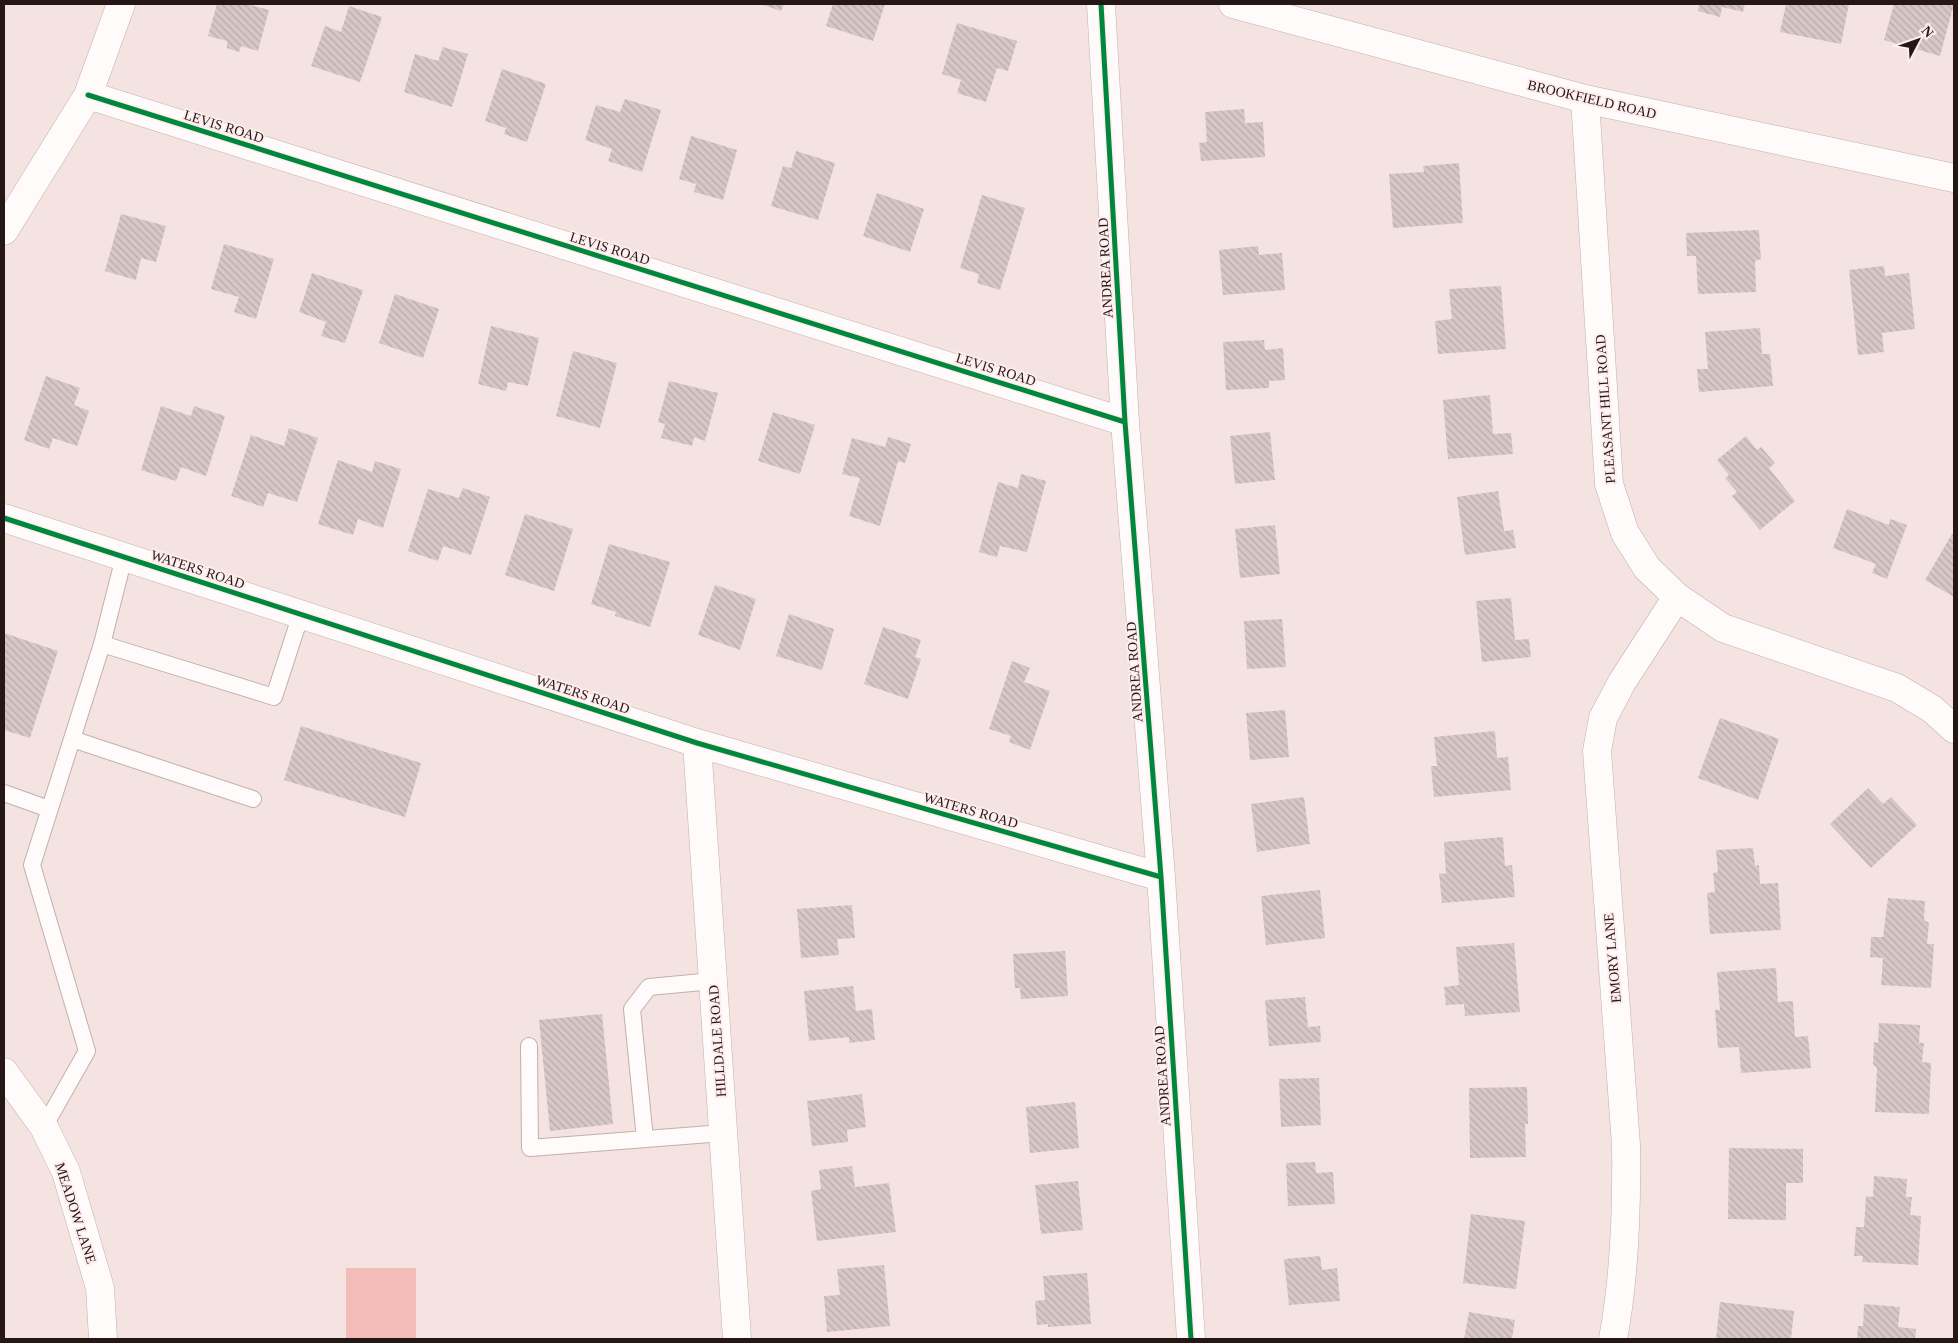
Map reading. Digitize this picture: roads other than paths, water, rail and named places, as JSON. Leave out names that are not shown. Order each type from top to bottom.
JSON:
[{"type":"street","points":[[4,231],[88,95],[121,4]]},
{"type":"street","name":"ANDREA ROAD","points":[[1101,4],[1125,422],[1161,877],[1190,1339]]},
{"type":"street","name":"BROOKFIELD ROAD","points":[[1233,4],[1585,99],[1954,178]]},
{"type":"street","name":"LEVIS ROAD","points":[[88,95],[1125,422]]},
{"type":"street","name":"PLEASANT HILL ROAD","points":[[1585,99],[1609,484],[1625,533],[1647,568],[1677,597],[1723,628],[1897,688],[1932,708],[1954,729]]},
{"type":"street","name":"WATERS ROAD","points":[[4,518],[697,743],[1161,877]]},
{"type":"street","name":"EMORY LANE","points":[[1613,1339],[1625,1261],[1626,1145],[1597,750],[1603,718],[1622,682],[1677,597]]},
{"type":"street","name":"HILLDALE ROAD","points":[[697,743],[737,1339]]},
{"type":"street","name":"MEADOW LANE","points":[[4,1072],[44,1127],[66,1172],[100,1288],[103,1339]]},
{"type":"lane","points":[[44,1127],[87,1051],[32,864],[102,644],[124,557]]},
{"type":"lane","points":[[102,644],[274,697],[301,614]]},
{"type":"lane","points":[[72,739],[253,799]]},
{"type":"lane","points":[[4,793],[50,809]]},
{"type":"lane","points":[[645,1139],[632,1008],[649,988],[713,981]]},
{"type":"lane","points":[[529,1046],[530,1148],[723,1133]]}]
